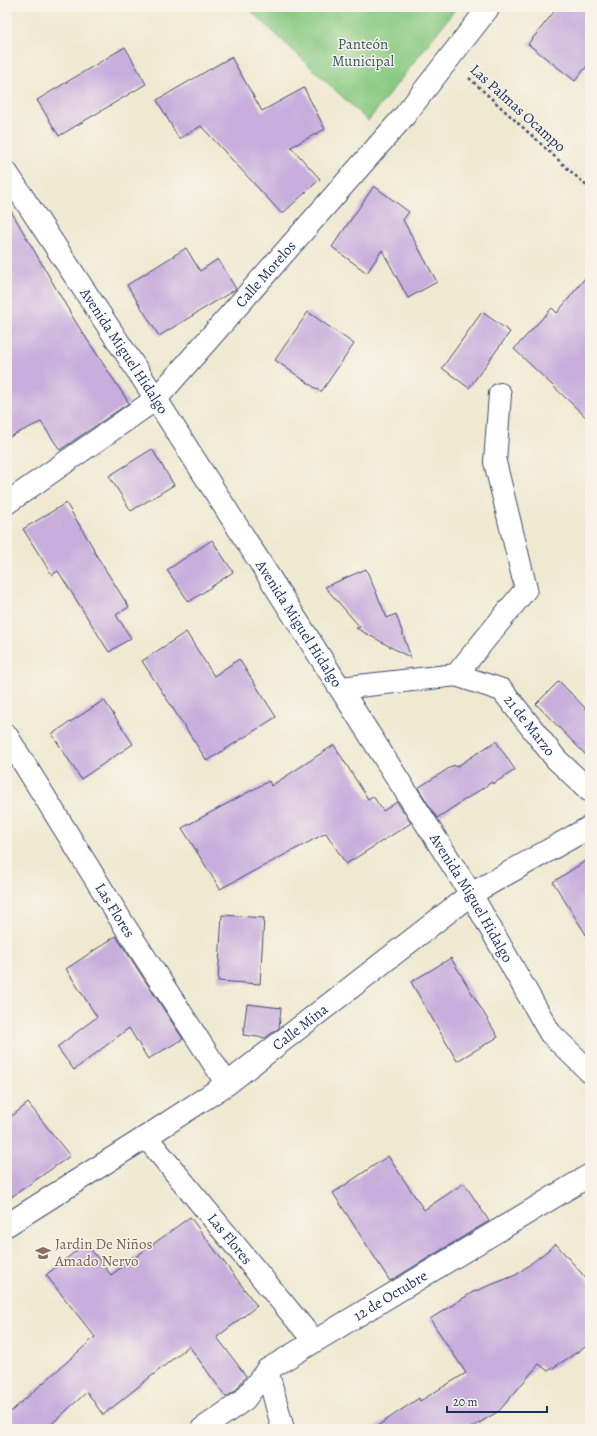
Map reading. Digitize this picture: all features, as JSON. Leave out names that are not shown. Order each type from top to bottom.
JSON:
[{"type":"street","name":"Calle Morelos","points":[[7,503],[156,399],[405,116],[489,7]]},
{"type":"street","name":"Avenida Miguel Hidalgo","points":[[7,173],[156,399],[341,688],[471,894],[550,1033],[590,1072]]},
{"type":"street","points":[[456,675],[526,589],[495,462],[500,394]]},
{"type":"street","name":"21 de Marzo","points":[[341,688],[456,675],[502,690],[556,759],[590,791]]},
{"type":"street","name":"Las Flores","points":[[7,736],[124,926],[227,1084]]},
{"type":"street","name":"Calle Mina","points":[[7,1225],[227,1084],[471,894],[590,827]]},
{"type":"street","name":"Las Flores","points":[[146,1137],[314,1341]]},
{"type":"street","name":"12 de Octubre","points":[[202,1429],[244,1400],[267,1370],[590,1175]]},
{"type":"street","points":[[267,1370],[283,1429]]},
{"type":"path","name":"Las Palmas Ocampo","points":[[448,59],[590,189]]},
{"type":"green space","name":"Panteón Municipal","points":[[247,7],[457,7],[368,121]]},
{"type":"building","points":[[558,7],[590,7],[590,62],[575,81],[528,44]]},
{"type":"building","points":[[125,47],[146,84],[59,136],[37,100]]},
{"type":"building","points":[[231,57],[262,111],[304,88],[325,129],[291,147],[320,179],[282,214],[201,126],[179,139],[157,100]]},
{"type":"building","points":[[374,186],[409,212],[403,220],[437,282],[408,298],[382,250],[367,273],[332,247]]},
{"type":"building","points":[[7,204],[75,321],[129,403],[60,450],[41,422],[7,438]]},
{"type":"building","points":[[186,248],[200,271],[218,259],[236,289],[159,336],[127,285]]},
{"type":"building","points":[[590,272],[590,421],[514,349],[552,308],[557,313]]},
{"type":"building","points":[[308,312],[354,344],[321,392],[275,360]]},
{"type":"building","points":[[482,312],[510,332],[469,388],[442,368]]},
{"type":"building","points":[[152,449],[174,485],[131,511],[109,476]]},
{"type":"building","points":[[66,503],[94,549],[93,550],[129,607],[116,615],[131,638],[109,652],[58,571],[52,575],[23,529]]},
{"type":"building","points":[[212,540],[233,572],[189,602],[167,570]]},
{"type":"building","points":[[366,569],[387,618],[396,614],[411,658],[356,628],[360,627],[325,587]]},
{"type":"building","points":[[186,632],[214,676],[239,659],[276,717],[207,761],[142,661]]},
{"type":"building","points":[[559,681],[590,713],[590,759],[536,704]]},
{"type":"building","points":[[104,700],[133,744],[81,779],[52,734]]},
{"type":"building","points":[[496,741],[515,770],[493,784],[492,782],[437,818],[418,788],[454,765],[456,767]]},
{"type":"building","points":[[334,745],[368,799],[373,796],[383,811],[397,802],[411,823],[346,864],[326,833],[220,889],[182,828],[269,781],[271,786]]},
{"type":"building","points":[[590,858],[590,941],[553,882]]},
{"type":"building","points":[[222,915],[264,918],[260,984],[218,981]]},
{"type":"building","points":[[116,936],[183,1039],[148,1059],[129,1028],[74,1070],[57,1047],[97,1017],[66,969]]},
{"type":"building","points":[[451,958],[498,1037],[457,1061],[411,982]]},
{"type":"building","points":[[247,1004],[281,1008],[279,1028],[265,1038],[243,1035]]},
{"type":"building","points":[[28,1103],[70,1156],[7,1200],[7,1120]]},
{"type":"building","points":[[388,1156],[424,1210],[464,1183],[489,1221],[390,1281],[333,1193]]},
{"type":"building","points":[[190,1217],[257,1306],[217,1337],[246,1376],[235,1391],[226,1397],[189,1346],[103,1415],[87,1392],[46,1429],[7,1429],[7,1415],[95,1337],[46,1275],[86,1243],[111,1275]]},
{"type":"building","points":[[556,1244],[590,1283],[590,1344],[548,1371],[539,1364],[499,1411],[469,1429],[373,1429],[419,1398],[420,1401],[466,1373],[430,1319],[473,1292],[516,1275]]},
{"type":"place","name":"Jardin De Niños Amado Nervo","points":[[43,1253]]}]
